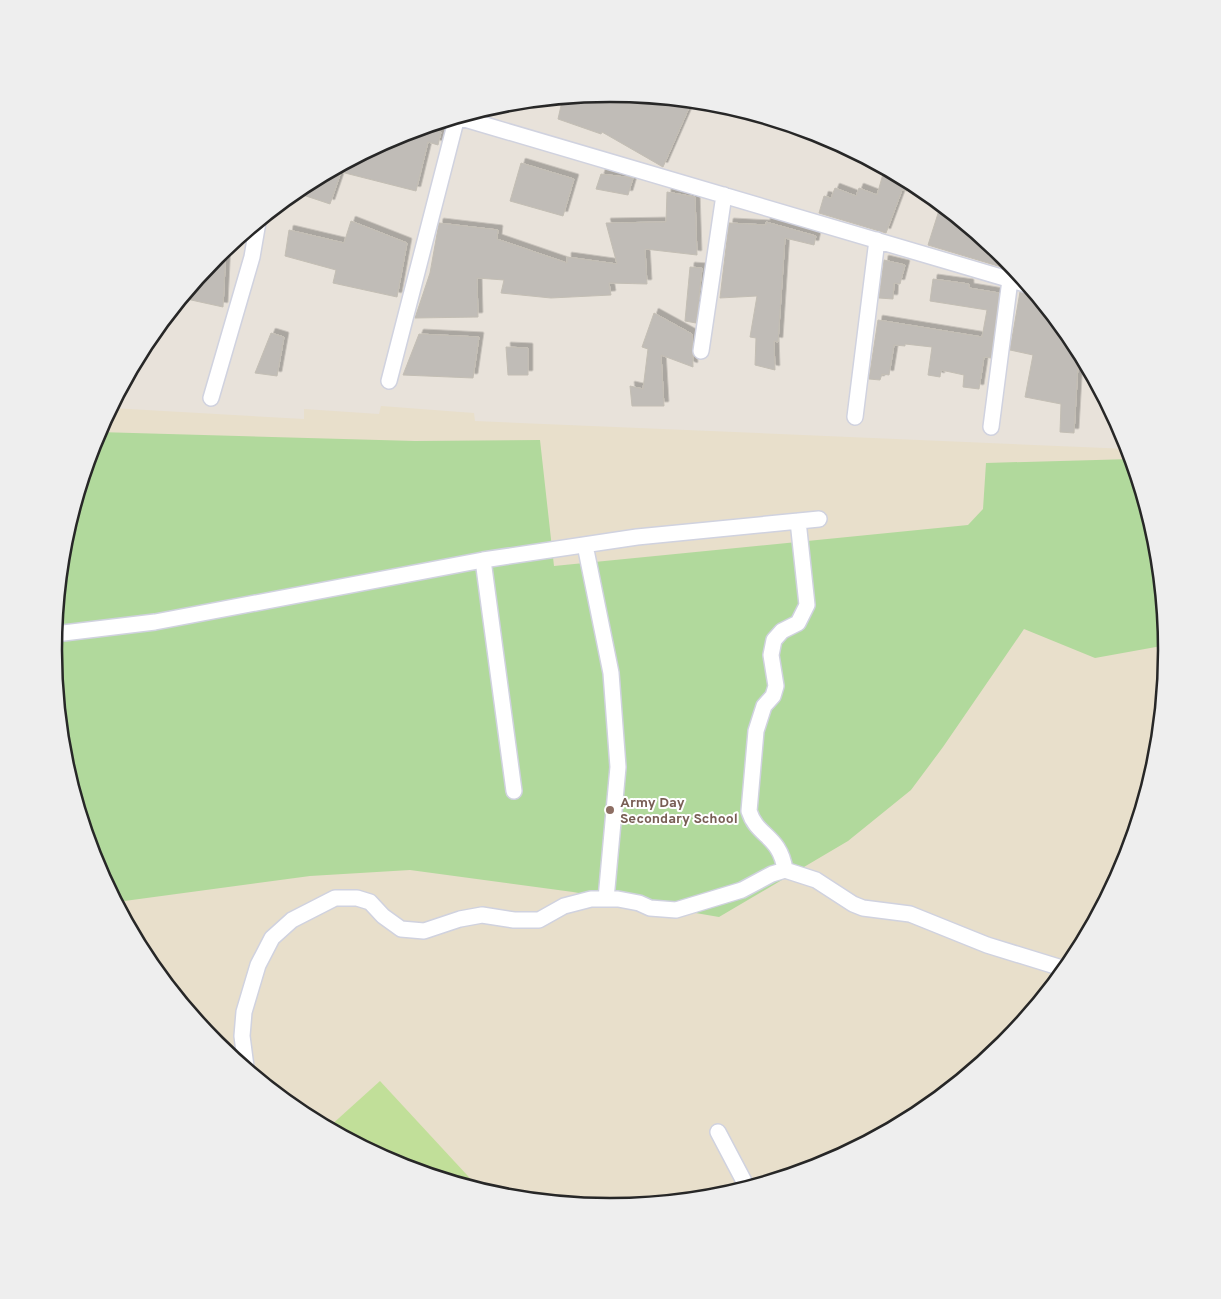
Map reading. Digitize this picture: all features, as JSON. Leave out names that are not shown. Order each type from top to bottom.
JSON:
[{"type":"street","points":[[468,120],[1017,282]]},
{"type":"street","points":[[389,381],[455,124]]},
{"type":"street","points":[[701,351],[724,195]]},
{"type":"street","points":[[211,398],[252,257],[256,231]]},
{"type":"street","points":[[855,417],[877,240]]},
{"type":"street","points":[[991,427],[1010,280]]},
{"type":"street","points":[[63,633],[155,622],[483,560],[637,537],[818,519]]},
{"type":"street","points":[[785,870],[783,857],[776,843],[752,822],[749,811],[756,731],[764,706],[773,696],[776,686],[771,655],[774,640],[782,631],[798,623],[807,605],[798,521]]},
{"type":"street","points":[[585,545],[611,673],[618,767],[606,899]]},
{"type":"street","points":[[483,560],[514,791]]},
{"type":"street","points":[[245,1058],[242,1036],[244,1012],[258,965],[272,938],[292,920],[336,898],[357,898],[370,902],[382,916],[401,929],[424,931],[460,919],[482,915],[520,920],[539,920],[573,903],[606,899],[639,903],[663,910],[676,910],[742,890],[767,876],[785,870],[816,880],[853,904],[863,908],[910,914],[987,944],[1057,966]]},
{"type":"street","points":[[718,1132],[744,1181]]},
{"type":"shaded area","name":"Army Day Secondary School","points":[[381,406],[474,413],[475,421],[1120,449],[1140,508],[1148,543],[1154,578],[1157,614],[1158,650],[1154,721],[1140,791],[1117,859],[1085,924],[1066,954],[1023,1011],[972,1062],[915,1105],[884,1124],[820,1156],[787,1168],[752,1179],[682,1193],[610,1198],[575,1196],[539,1193],[469,1179],[401,1156],[368,1141],[336,1124],[277,1084],[249,1062],[198,1011],[155,954],[136,924],[104,859],[81,791],[67,721],[62,650],[67,578],[81,508],[104,440],[118,408],[304,419],[304,409],[379,414]]},
{"type":"green space","points":[[108,432],[415,441],[540,440],[554,566],[968,525],[983,509],[986,463],[1124,459],[1140,508],[1148,543],[1154,578],[1158,647],[1095,658],[1024,629],[911,790],[848,841],[719,917],[573,892],[410,870],[310,876],[124,901],[119,892],[104,859],[81,791],[67,721],[62,650],[67,578],[73,543],[81,508]]},
{"type":"green space","points":[[380,1081],[471,1179],[401,1156],[334,1123]]},
{"type":"building","points":[[610,102],[689,107],[663,167],[602,132],[601,134],[558,119],[561,104]]},
{"type":"building","points":[[436,130],[441,132],[438,145],[428,142],[416,191],[342,172],[401,143]]},
{"type":"building","points":[[521,163],[574,179],[563,216],[510,201]]},
{"type":"building","points":[[341,173],[330,204],[304,195]]},
{"type":"building","points":[[601,174],[633,178],[628,195],[596,189]]},
{"type":"building","points":[[883,174],[907,189],[907,191],[902,190],[886,233],[819,213],[824,196],[831,198],[835,188],[856,196],[859,188],[877,195]]},
{"type":"building","points":[[667,192],[695,197],[697,255],[645,249],[647,284],[609,283],[611,295],[551,298],[501,293],[504,280],[477,278],[478,317],[415,318],[430,273],[439,223],[498,230],[497,239],[567,263],[567,257],[617,264],[606,223],[666,222]]},
{"type":"building","points":[[939,211],[972,237],[1003,268],[928,245]]},
{"type":"building","points":[[351,221],[407,243],[397,297],[333,283],[336,270],[285,256],[289,230],[344,243]]},
{"type":"building","points":[[766,222],[816,236],[814,245],[785,238],[778,342],[774,341],[775,370],[755,365],[756,338],[750,337],[757,296],[720,298],[729,223],[766,225]]},
{"type":"building","points":[[225,260],[223,307],[189,300]]},
{"type":"building","points":[[884,260],[905,265],[900,284],[894,283],[893,299],[879,298]]},
{"type":"building","points":[[690,267],[702,268],[696,323],[685,321]]},
{"type":"building","points":[[933,279],[969,284],[969,288],[999,293],[991,358],[984,357],[979,389],[963,387],[964,375],[941,370],[940,377],[928,375],[932,347],[905,344],[905,346],[894,345],[889,375],[882,374],[880,380],[869,379],[878,320],[982,337],[987,310],[930,301]]},
{"type":"building","points":[[1020,292],[1027,293],[1066,345],[1078,365],[1074,433],[1060,432],[1061,404],[1025,397],[1033,355],[1010,350]]},
{"type":"building","points":[[654,313],[692,334],[693,367],[661,355],[664,406],[632,406],[630,386],[643,389],[648,349],[642,347]]},
{"type":"building","points":[[271,333],[284,337],[277,376],[255,373]]},
{"type":"building","points":[[419,334],[479,337],[473,378],[403,375]]},
{"type":"building","points":[[506,347],[528,348],[528,375],[508,375]]},
{"type":"place","name":"Army Day Secondary School","points":[[610,810]]}]
